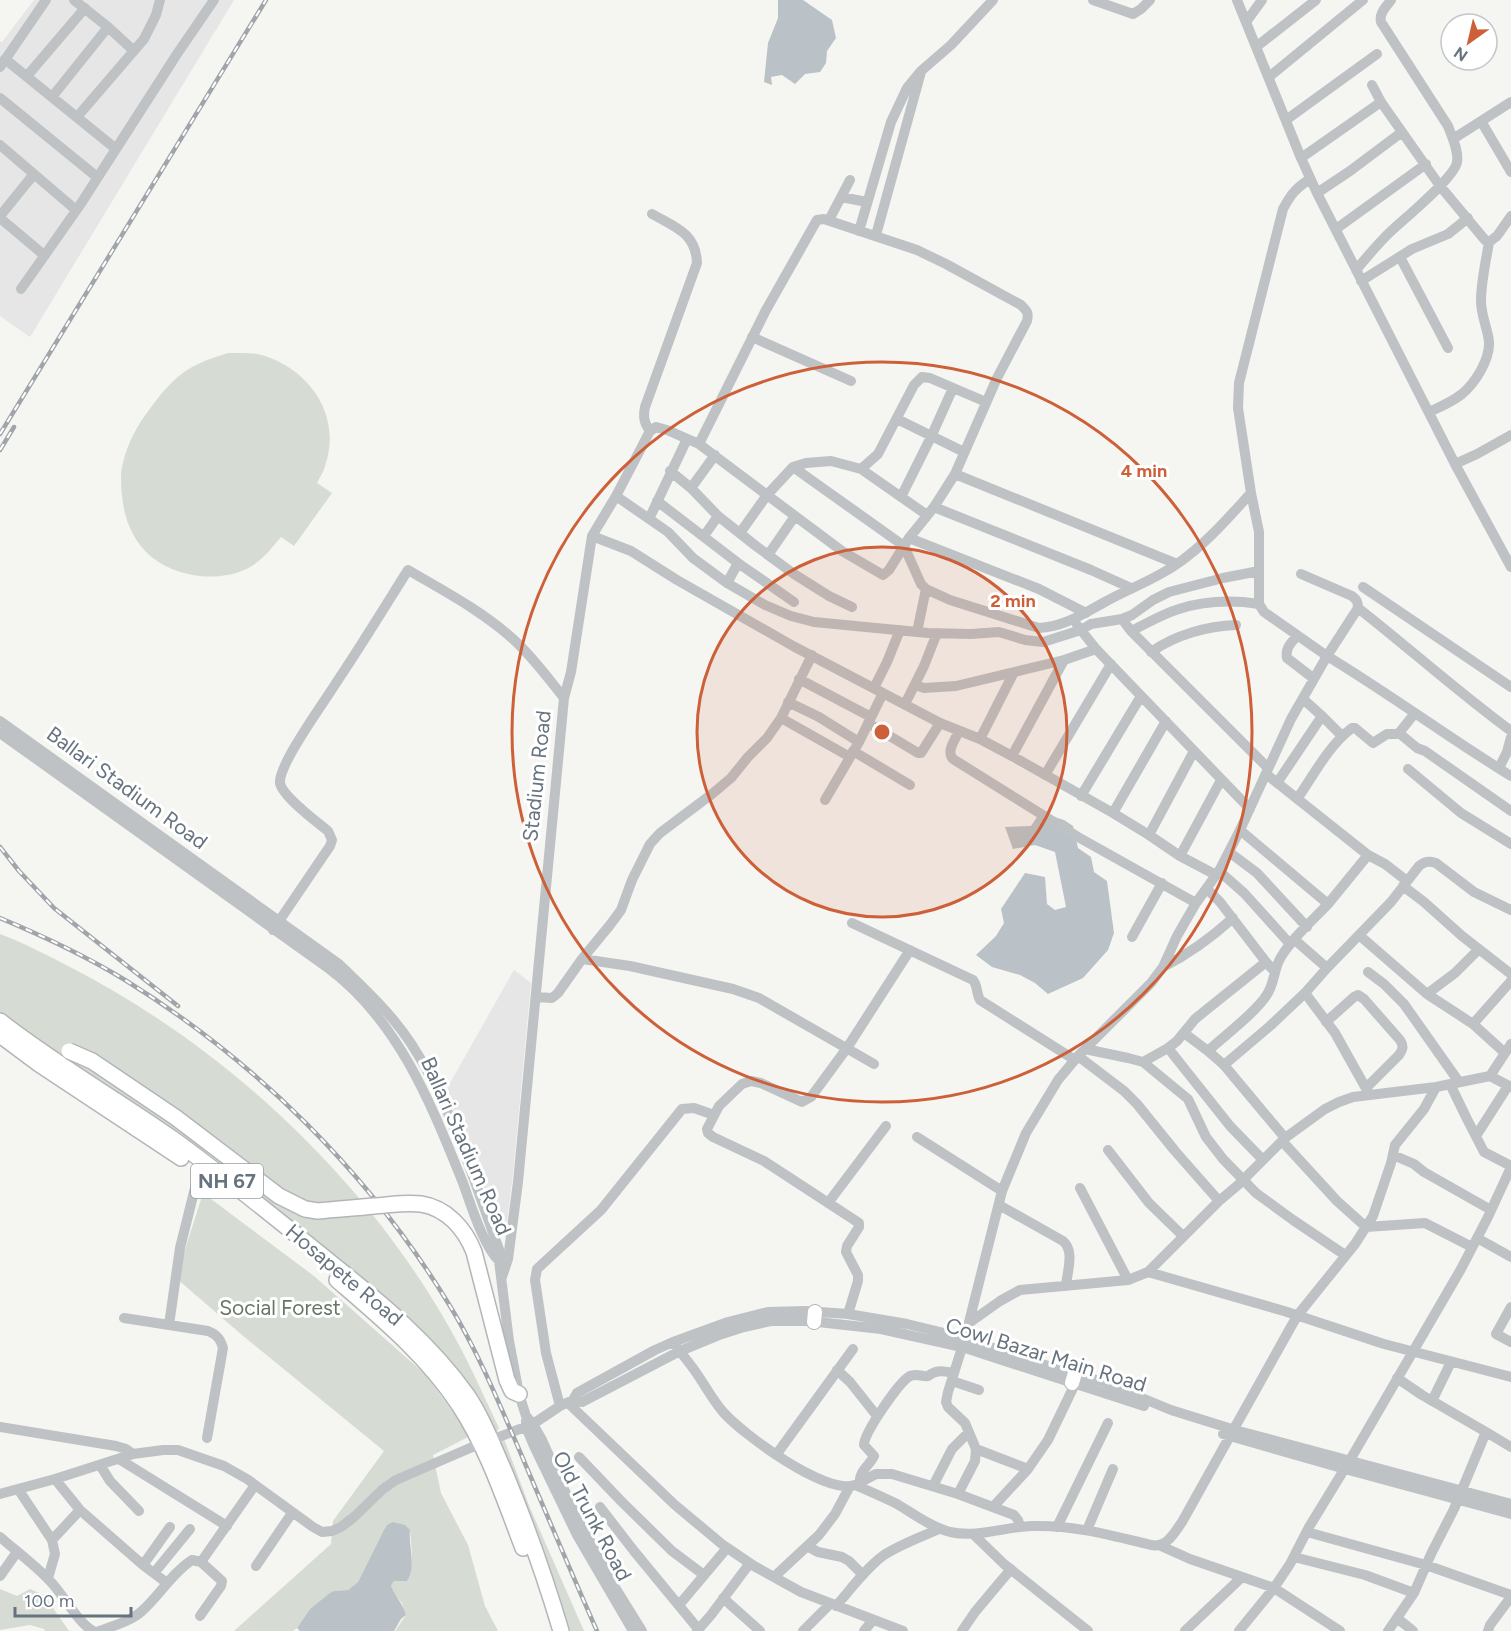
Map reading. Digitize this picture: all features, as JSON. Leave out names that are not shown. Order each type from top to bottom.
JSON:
[{"type":"highway","name":"Hosapete Road","points":[[0,1021],[43,1060],[167,1148],[318,1264],[388,1324],[429,1365],[486,1443],[523,1517],[561,1631]]},
{"type":"highway","name":"Hosapete Road","points":[[0,1035],[172,1139],[269,1213],[383,1305],[416,1336],[445,1368],[481,1418],[486,1443],[528,1560],[550,1631]]},
{"type":"highway","points":[[43,1060],[54,1050],[69,1051],[101,1067],[175,1117],[279,1196],[305,1209],[318,1211],[422,1204],[452,1219],[464,1231],[474,1252],[507,1380],[512,1391],[519,1394]]},
{"type":"street","points":[[46,0],[3,63],[27,76],[116,149]]},
{"type":"street","points":[[74,0],[134,51]]},
{"type":"street","points":[[77,117],[144,39],[151,27],[160,0]]},
{"type":"street","points":[[21,289],[76,210],[214,0]]},
{"type":"street","points":[[859,231],[891,123],[907,88],[921,71],[951,45],[993,0]]},
{"type":"street","points":[[1093,0],[1133,14],[1150,0]]},
{"type":"street","points":[[1237,0],[1310,179],[1455,464],[1511,567]]},
{"type":"street","points":[[1246,22],[1262,0]]},
{"type":"street","points":[[1256,47],[1316,0]]},
{"type":"street","points":[[1269,77],[1364,0]]},
{"type":"street","points":[[1356,270],[1388,234],[1440,186],[1455,170],[1457,164],[1453,139],[1448,126],[1381,22],[1381,12],[1391,0]]},
{"type":"street","points":[[27,76],[85,8]]},
{"type":"street","points":[[52,97],[108,27]]},
{"type":"street","points":[[1286,120],[1377,54]]},
{"type":"street","points":[[876,236],[921,71]]},
{"type":"street","points":[[1372,86],[1440,186],[1480,235],[1489,242]]},
{"type":"street","points":[[0,98],[98,177]]},
{"type":"street","points":[[1301,158],[1381,102]]},
{"type":"street","points":[[1453,139],[1511,102]]},
{"type":"street","points":[[1480,121],[1511,172]]},
{"type":"street","points":[[1317,193],[1402,132]]},
{"type":"street","points":[[0,145],[76,210]]},
{"type":"street","points":[[1336,229],[1426,164]]},
{"type":"street","points":[[34,174],[0,217],[44,255]]},
{"type":"street","points":[[1310,179],[1290,194],[1283,209],[1239,383],[1238,408],[1259,532],[1259,604],[1264,612],[1297,636],[1371,682],[1511,776]]},
{"type":"street","points":[[829,220],[850,180]]},
{"type":"street","points":[[841,197],[867,202]]},
{"type":"street","points":[[652,214],[686,233],[697,252],[697,263],[645,407],[643,417],[645,424],[699,444],[842,551],[883,575],[931,511],[955,474],[997,378],[1028,315],[1021,305],[916,250],[829,220],[817,220],[752,338],[699,444]]},
{"type":"street","points":[[1429,412],[1451,402],[1467,390],[1484,364],[1489,341],[1481,303],[1489,242],[1497,236],[1511,216]]},
{"type":"street","points":[[1361,281],[1412,249],[1448,234],[1468,218]]},
{"type":"street","points":[[1400,257],[1448,348]]},
{"type":"street","points":[[752,338],[851,381]]},
{"type":"street","points":[[861,469],[878,454],[914,385],[922,377],[930,378],[986,402]]},
{"type":"street","points":[[901,497],[932,437],[953,388]]},
{"type":"street","points":[[897,419],[964,452]]},
{"type":"street","points":[[564,698],[571,672],[592,536],[659,430]]},
{"type":"street","points":[[1455,464],[1511,435]]},
{"type":"street","points":[[649,519],[687,439]]},
{"type":"street","points":[[691,488],[715,455]]},
{"type":"street","points":[[740,533],[767,495],[793,467],[806,463],[831,461],[861,469],[901,497],[931,511],[1091,570],[1131,588]]},
{"type":"street","points":[[793,467],[907,542],[1039,589],[1086,614]]},
{"type":"street","points":[[670,471],[691,488],[718,516],[768,555],[829,596],[852,607]]},
{"type":"street","points":[[955,474],[1178,564]]},
{"type":"street","points":[[907,542],[921,584],[926,589],[950,600],[1039,628],[1055,626],[1086,614],[1102,603],[1178,564],[1210,538],[1251,493]]},
{"type":"street","points":[[616,496],[668,532],[707,570],[765,605],[791,616],[814,622],[916,632],[971,634],[999,632],[1034,642],[1052,640],[1091,624],[1132,615],[1169,592],[1223,578],[1259,572]]},
{"type":"street","points":[[657,501],[794,602]]},
{"type":"street","points":[[704,536],[718,516]]},
{"type":"street","points":[[768,555],[795,516]]},
{"type":"street","points":[[592,536],[631,551],[729,610],[812,655],[940,723],[980,739],[1012,756],[1113,813],[1180,856],[1218,873],[1244,893],[1292,942],[1327,968]]},
{"type":"street","points":[[728,583],[738,562]]},
{"type":"street","name":"Stadium Road","points":[[276,925],[332,840],[328,831],[284,793],[280,782],[282,771],[314,716],[408,570],[470,607],[513,639],[564,698],[543,998],[508,1259],[502,1277]]},
{"type":"street","points":[[958,1494],[975,1461],[976,1449],[969,1431],[946,1402],[964,1343],[1002,1191],[1026,1133],[1058,1080],[1079,1055],[1151,983],[1163,967],[1177,936],[1229,852],[1291,719],[1358,608],[1357,600],[1352,596],[1301,574]]},
{"type":"street","points":[[1363,587],[1511,687]]},
{"type":"street","points":[[916,632],[926,589]]},
{"type":"street","points":[[1131,631],[1179,609],[1201,604],[1230,601],[1259,604]]},
{"type":"street","points":[[1358,608],[1511,730]]},
{"type":"street","points":[[1122,619],[1277,783],[1368,855],[1385,864],[1424,902],[1511,975]]},
{"type":"street","points":[[1073,620],[1096,649],[1250,809]]},
{"type":"street","points":[[1151,652],[1172,640],[1189,634],[1221,626],[1236,625]]},
{"type":"street","points":[[825,800],[870,720],[900,630]]},
{"type":"street","points":[[905,704],[937,633]]},
{"type":"street","points":[[1297,636],[1286,650],[1287,658],[1314,678]]},
{"type":"street","points":[[915,685],[924,688],[956,686],[1064,660],[1096,649]]},
{"type":"street","points":[[543,998],[564,987],[582,959],[621,910],[632,880],[650,844],[660,833],[694,810],[730,778],[767,738],[781,718],[812,655]]},
{"type":"street","points":[[1012,756],[1064,660]]},
{"type":"street","points":[[1045,775],[1111,664]]},
{"type":"street","points":[[980,739],[1014,672]]},
{"type":"street","points":[[799,679],[870,720],[918,753],[924,750],[940,723]]},
{"type":"street","points":[[1081,795],[1141,696]]},
{"type":"street","points":[[1303,699],[1342,736]]},
{"type":"street","points":[[788,702],[819,717],[854,750]]},
{"type":"street","points":[[1297,799],[1335,743],[1352,728],[1373,742],[1387,734],[1399,733],[1415,713]]},
{"type":"street","points":[[1277,783],[1322,716]]},
{"type":"street","points":[[781,718],[854,750],[910,785]]},
{"type":"street","points":[[1113,813],[1166,722]]},
{"type":"street","name":"Ballari Stadium Road","points":[[0,725],[276,925],[335,973],[378,1017],[401,1048],[433,1110],[484,1236],[492,1254],[499,1261]]},
{"type":"street","points":[[959,731],[950,751],[953,759],[1118,861],[1196,903]]},
{"type":"street","points":[[1399,733],[1417,748],[1425,751],[1511,812]]},
{"type":"street","points":[[1499,768],[1511,737]]},
{"type":"street","points":[[1149,835],[1194,751]]},
{"type":"street","points":[[1408,769],[1461,813],[1511,844]]},
{"type":"street","points":[[1180,856],[1221,780]]},
{"type":"street","points":[[1240,830],[1328,904]]},
{"type":"street","points":[[1229,852],[1257,873],[1307,927]]},
{"type":"street","points":[[1143,1062],[1168,1048],[1195,1019],[1270,966],[1328,904],[1368,855]]},
{"type":"street","points":[[1224,1065],[1305,993],[1391,902],[1424,862],[1436,863],[1474,892],[1511,910]]},
{"type":"street","points":[[1132,937],[1162,883]]},
{"type":"street","points":[[1207,889],[1220,902],[1270,966],[1272,985],[1259,1005],[1208,1051]]},
{"type":"street","points":[[1163,967],[1202,944],[1233,918]]},
{"type":"street","points":[[852,923],[973,980],[980,1000],[1079,1055],[1137,1104],[1219,1201]]},
{"type":"street","name":"Ballari Stadium Road","points":[[276,925],[339,963],[384,1008],[413,1046],[444,1105],[458,1138],[500,1252],[499,1261]]},
{"type":"street","points":[[1359,935],[1427,994],[1508,1048],[1490,1076]]},
{"type":"street","points":[[1427,994],[1455,973],[1479,949]]},
{"type":"street","points":[[848,1314],[858,1275],[846,1252],[859,1223],[764,1161],[713,1137],[707,1129],[719,1107],[735,1089],[751,1081],[761,1083],[802,1102],[811,1097],[847,1048],[910,950]]},
{"type":"street","points":[[582,959],[630,966],[733,989],[759,998],[874,1064]]},
{"type":"street","points":[[1239,1631],[1274,1588],[1294,1557],[1306,1532],[1474,1243],[1511,1166],[1484,1152],[1455,1083],[1404,1004],[1368,972]]},
{"type":"street","points":[[1473,1024],[1511,981]]},
{"type":"street","points":[[1305,993],[1326,1022],[1368,1091],[1384,1094],[1436,1087],[1490,1076],[1510,1086],[1476,1136]]},
{"type":"street","points":[[969,1323],[1020,1290],[1128,1280],[1148,1272],[1284,1139],[1324,1109],[1368,1091],[1403,1049],[1401,1040],[1358,995],[1326,1022]]},
{"type":"street","points":[[1184,1033],[1224,1065],[1337,1201],[1366,1227],[1425,1223],[1511,1257]]},
{"type":"street","points":[[1168,1048],[1230,1126],[1263,1160]]},
{"type":"street","points":[[1079,1055],[1128,1058],[1143,1062],[1188,1098],[1206,1137],[1223,1159],[1256,1193],[1345,1255]]},
{"type":"street","points":[[1161,1546],[1182,1522],[1297,1316],[1373,1216],[1395,1145],[1424,1109],[1436,1087]]},
{"type":"street","points":[[433,1110],[444,1105]]},
{"type":"street","points":[[714,1115],[694,1108],[682,1108],[601,1210],[537,1269],[535,1280],[546,1353],[567,1403],[675,1505],[727,1548],[801,1592],[890,1628],[903,1631]]},
{"type":"street","points":[[828,1203],[886,1126]]},
{"type":"street","points":[[917,1137],[1002,1191]]},
{"type":"street","points":[[1108,1150],[1149,1203],[1183,1236]]},
{"type":"street","points":[[1393,1155],[1414,1164],[1491,1210]]},
{"type":"street","points":[[169,1324],[180,1248],[199,1172]]},
{"type":"street","points":[[1080,1188],[1128,1280]]},
{"type":"street","points":[[999,1205],[1068,1245],[1070,1252],[1066,1286]]},
{"type":"street","points":[[499,1261],[509,1341],[519,1394],[530,1424]]},
{"type":"street","points":[[1148,1272],[1451,1362],[1511,1377]]},
{"type":"street","points":[[1511,1307],[1496,1334],[1511,1342]]},
{"type":"street","points":[[815,1317],[848,1314],[907,1324],[964,1343]]},
{"type":"street","name":"Cowl Bazar Main Road","points":[[0,1494],[133,1454],[163,1449],[186,1452],[224,1466],[322,1532],[332,1531],[354,1517],[396,1480],[530,1424],[567,1403],[582,1402],[676,1347],[771,1321],[815,1317],[964,1343],[1074,1380],[1103,1382],[1232,1433],[1347,1465]]},
{"type":"street","points":[[124,1318],[169,1324],[217,1335],[223,1348],[207,1438]]},
{"type":"street","points":[[676,1347],[724,1413],[776,1455],[815,1477],[837,1485],[855,1485],[951,1532],[973,1534],[1020,1527],[1057,1527],[1087,1530],[1161,1546],[1190,1559],[1274,1588],[1338,1630]]},
{"type":"street","points":[[776,1455],[853,1349]]},
{"type":"street","points":[[1432,1401],[1451,1362]]},
{"type":"street","points":[[837,1370],[877,1416]]},
{"type":"street","points":[[774,1577],[819,1535],[874,1458],[872,1452],[863,1443],[877,1416],[910,1376],[928,1376],[939,1370],[979,1390]]},
{"type":"street","points":[[1397,1378],[1511,1448]]},
{"type":"street","points":[[993,1507],[1028,1469],[1048,1440],[1074,1380]]},
{"type":"street","points":[[1057,1527],[1108,1423]]},
{"type":"street","name":"Old Trunk Road","points":[[530,1424],[547,1475],[582,1544],[633,1631]]},
{"type":"street","name":"Old Trunk Road","points":[[530,1424],[614,1586],[642,1631]]},
{"type":"street","points":[[0,1427],[116,1446],[133,1454]]},
{"type":"street","points":[[933,1486],[952,1449],[969,1431]]},
{"type":"street","points":[[1388,1631],[1414,1593],[1460,1495],[1486,1432]]},
{"type":"street","points":[[976,1449],[1028,1469]]},
{"type":"street","points":[[579,1457],[672,1551],[704,1575]]},
{"type":"street","points":[[119,1459],[227,1526]]},
{"type":"street","points":[[100,1465],[110,1481],[140,1511]]},
{"type":"street","points":[[1347,1465],[1460,1495],[1511,1504]]},
{"type":"street","points":[[1087,1530],[1113,1468]]},
{"type":"street","points":[[855,1485],[876,1474],[892,1474],[958,1494],[1014,1515],[1020,1527]]},
{"type":"street","points":[[55,1479],[80,1510],[167,1584]]},
{"type":"street","points":[[201,1562],[255,1485]]},
{"type":"street","points":[[18,1489],[52,1540],[55,1554],[48,1578]]},
{"type":"street","points":[[1460,1495],[1511,1514]]},
{"type":"street","points":[[600,1507],[698,1630],[750,1563]]},
{"type":"street","points":[[52,1540],[80,1510]]},
{"type":"street","points":[[256,1566],[292,1513]]},
{"type":"street","points":[[143,1565],[170,1527]]},
{"type":"street","points":[[803,1631],[884,1556],[939,1528]]},
{"type":"street","points":[[154,1573],[190,1529]]},
{"type":"street","points":[[1306,1532],[1426,1564],[1511,1596],[1490,1624],[1488,1631]]},
{"type":"street","points":[[973,1534],[1011,1569],[1088,1631]]},
{"type":"street","points":[[0,1537],[48,1578],[62,1593],[83,1624],[93,1631]]},
{"type":"street","points":[[807,1546],[818,1552],[835,1555],[849,1561],[863,1575]]},
{"type":"street","points":[[679,1605],[727,1548]]},
{"type":"street","points":[[0,1576],[17,1552]]},
{"type":"street","points":[[1294,1557],[1365,1575],[1414,1593]]},
{"type":"street","points":[[99,1631],[142,1611],[192,1560],[201,1562],[221,1578],[222,1583],[200,1616]]},
{"type":"street","points":[[962,1631],[1011,1569]]},
{"type":"street","points":[[1185,1631],[1242,1577]]},
{"type":"street","points":[[723,1598],[760,1631]]},
{"type":"street","points":[[1397,1618],[1413,1631]]},
{"type":"street","points":[[864,1631],[873,1620]]},
{"type":"shaded area","points":[[34,0],[234,0],[30,337],[0,316],[0,41],[2,42]]},
{"type":"shaded area","points":[[778,0],[803,0],[832,20],[836,38],[827,51],[826,63],[820,72],[805,74],[795,84],[782,75],[771,77],[772,85],[764,82],[768,43],[778,18]]},
{"type":"shaded area","points":[[1048,815],[1064,820],[1073,826],[1078,848],[1091,857],[1094,872],[1107,881],[1114,933],[1108,950],[1083,978],[1048,994],[1035,983],[1020,975],[992,967],[976,955],[996,936],[1004,923],[1001,909],[1025,873],[1045,877],[1047,904],[1055,910],[1066,907],[1055,852],[1035,845],[1013,849],[1005,827],[1031,826],[1037,817]]},
{"type":"shaded area","points":[[514,970],[531,983],[505,1238],[445,1092]]},
{"type":"shaded area","points":[[393,1522],[405,1525],[410,1530],[412,1563],[407,1581],[394,1581],[391,1586],[406,1615],[394,1631],[300,1631],[297,1628],[310,1609],[330,1593],[348,1590],[358,1582],[384,1530]]},
{"type":"green space","points":[[228,353],[251,353],[265,356],[281,363],[309,384],[326,414],[329,430],[329,448],[325,466],[317,483],[332,493],[294,546],[281,537],[263,557],[250,567],[221,576],[199,576],[183,573],[155,560],[136,539],[125,511],[121,471],[127,449],[137,429],[166,388],[182,373],[202,362]]},
{"type":"green space","name":"Social Forest","points":[[0,934],[70,967],[126,998],[179,1033],[231,1072],[280,1115],[326,1161],[369,1210],[407,1261],[442,1315],[479,1385],[499,1428],[497,1432],[493,1429],[467,1382],[415,1326],[374,1288],[210,1155],[47,1049],[0,1012]]},
{"type":"green space","name":"Social Forest","points":[[203,1193],[314,1276],[426,1375],[470,1436],[433,1455],[441,1493],[468,1545],[485,1606],[498,1631],[395,1631],[406,1615],[402,1603],[393,1593],[391,1586],[394,1581],[407,1581],[412,1563],[411,1542],[410,1530],[387,1525],[358,1582],[348,1590],[334,1591],[310,1609],[293,1631],[234,1631],[331,1544],[333,1521],[384,1451],[176,1278]]},
{"type":"green space","points":[[504,1439],[530,1508],[584,1631],[566,1631],[496,1444]]},
{"type":"green space","points":[[0,1589],[17,1596],[30,1589],[44,1595],[69,1631],[45,1631],[30,1625],[0,1630]]},
{"type":"railway","points":[[0,434],[266,0]]},
{"type":"railway","points":[[0,450],[14,427]]},
{"type":"railway","points":[[0,847],[54,908],[178,1006]]},
{"type":"railway","points":[[0,918],[110,971],[173,1012],[264,1084],[347,1166],[418,1257],[470,1341],[597,1631]]}]
